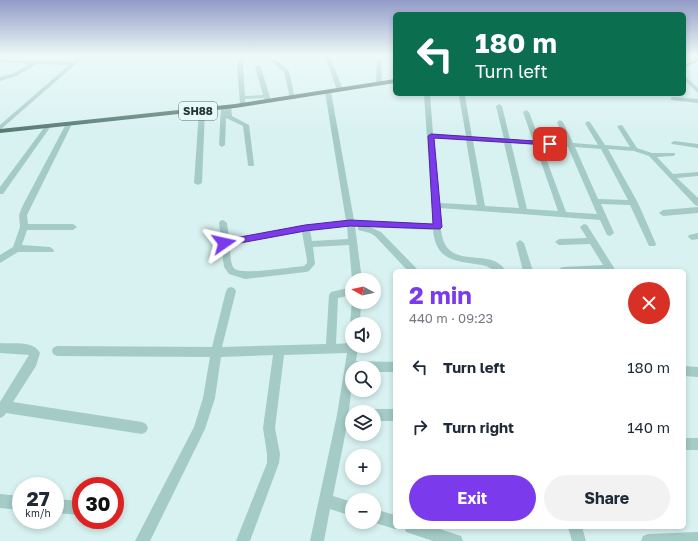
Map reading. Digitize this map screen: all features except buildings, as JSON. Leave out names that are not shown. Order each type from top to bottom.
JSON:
[{"type":"main road","name":"SH88","points":[[0,131],[226,107],[243,102],[267,98],[293,98],[393,81]]},
{"type":"street","points":[[0,128],[54,81]]},
{"type":"street","points":[[241,81],[243,102]]},
{"type":"street","points":[[262,81],[267,98]]},
{"type":"street","points":[[289,81],[293,98]]},
{"type":"street","points":[[337,81],[340,90]]},
{"type":"street","points":[[688,81],[698,91]]},
{"type":"street","points":[[686,83],[691,84]]},
{"type":"street","points":[[328,92],[351,225],[356,273]]},
{"type":"street","points":[[428,96],[438,236],[441,244],[445,251],[452,257],[495,265],[498,269]]},
{"type":"street","points":[[462,96],[481,208]]},
{"type":"street","points":[[673,99],[698,101]]},
{"type":"street","points":[[499,106],[524,211]]},
{"type":"street","points":[[222,145],[226,107]]},
{"type":"street","points":[[226,107],[229,117],[246,125],[251,165]]},
{"type":"street","points":[[198,182],[202,110]]},
{"type":"street","points":[[526,112],[563,214]]},
{"type":"street","points":[[560,122],[572,145],[610,233]]},
{"type":"street","points":[[588,123],[603,146],[634,203],[652,244]]},
{"type":"street","points":[[17,248],[24,227],[23,215],[27,204],[69,124]]},
{"type":"street","points":[[0,192],[48,126]]},
{"type":"street","points":[[620,126],[635,149]]},
{"type":"street","points":[[431,136],[635,149],[650,155],[695,196],[698,203]]},
{"type":"street","points":[[674,143],[698,146]]},
{"type":"street","points":[[650,155],[674,154]]},
{"type":"street","points":[[672,176],[698,174]]},
{"type":"street","points":[[596,201],[634,203]]},
{"type":"street","points":[[436,205],[603,217]]},
{"type":"street","points":[[664,213],[698,210]]},
{"type":"street","points":[[222,223],[228,266],[232,272],[245,275],[306,269],[311,264],[305,228]]},
{"type":"street","points":[[351,225],[372,230],[378,234],[412,269]]},
{"type":"street","points":[[224,243],[305,228],[351,225],[438,227]]},
{"type":"street","points":[[24,227],[73,227]]},
{"type":"street","points":[[584,227],[610,269]]},
{"type":"street","points":[[559,242],[593,241]]},
{"type":"street","points":[[308,244],[353,242]]},
{"type":"street","points":[[520,243],[527,269]]},
{"type":"street","points":[[0,260],[11,250],[17,248],[50,250]]},
{"type":"street","points":[[142,541],[199,428],[209,398],[216,352],[231,291]]},
{"type":"street","points":[[331,349],[333,299],[334,295],[345,292]]},
{"type":"street","points":[[0,348],[29,349],[35,353],[32,362],[2,410],[142,428]]},
{"type":"street","points":[[57,351],[216,352],[345,348]]},
{"type":"street","points":[[243,541],[273,463],[275,454],[269,436],[269,428],[279,350]]},
{"type":"street","points":[[381,367],[393,367]]},
{"type":"street","points":[[686,372],[698,372]]},
{"type":"street","points":[[381,415],[393,415]]},
{"type":"street","points":[[317,541],[345,427]]},
{"type":"street","points":[[686,444],[698,444]]},
{"type":"street","points":[[0,501],[12,502]]},
{"type":"street","points":[[326,501],[345,507]]},
{"type":"street","points":[[381,518],[393,521]]},
{"type":"street","points":[[417,529],[456,541]]},
{"type":"street","points":[[576,529],[579,541]]},
{"type":"street","points":[[648,541],[698,540]]},
{"type":"route","points":[[224,243],[286,231],[350,223],[438,227],[431,136],[550,144]]}]
